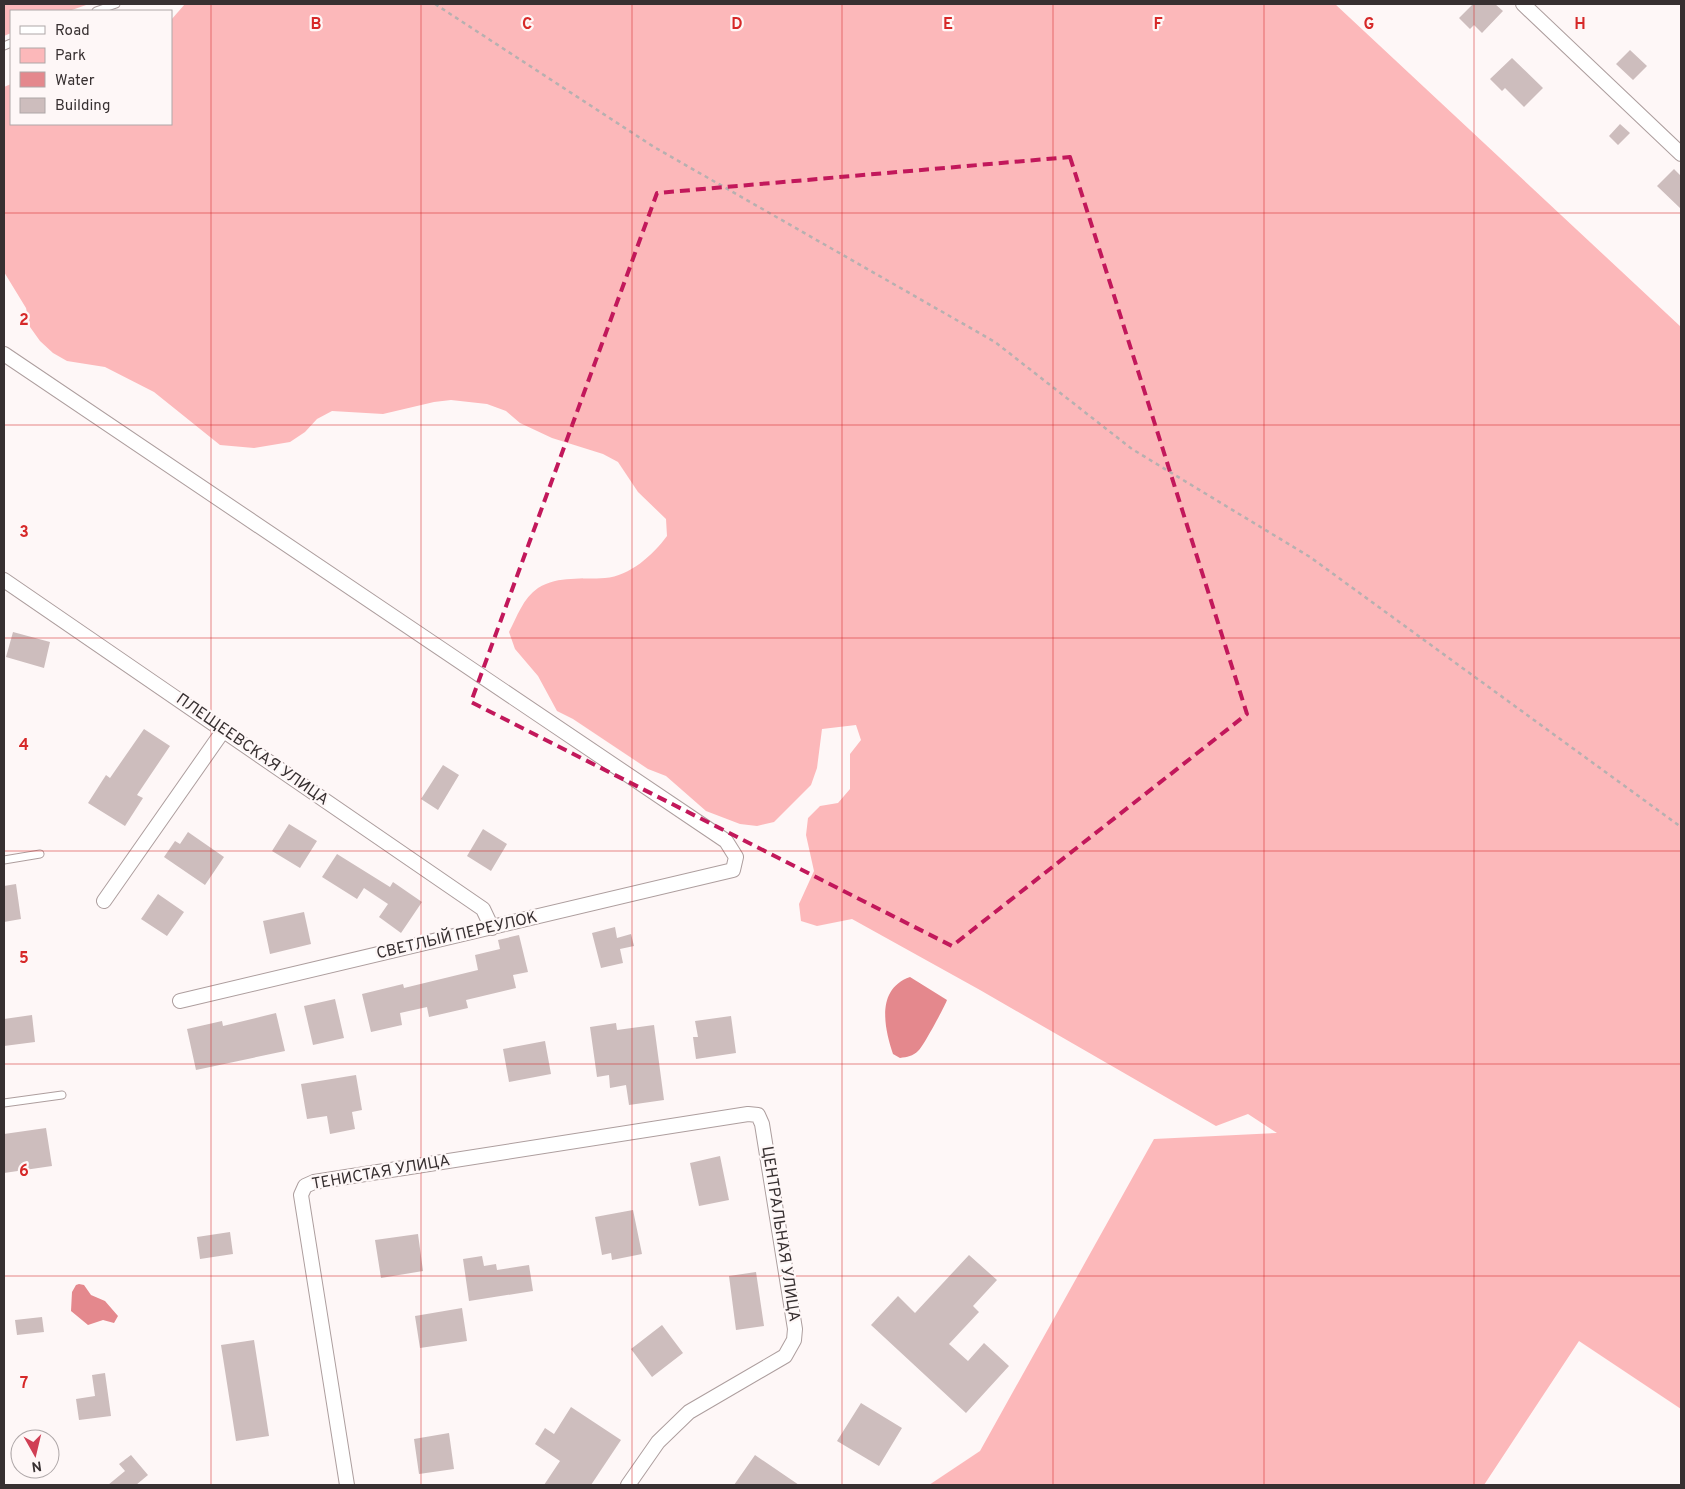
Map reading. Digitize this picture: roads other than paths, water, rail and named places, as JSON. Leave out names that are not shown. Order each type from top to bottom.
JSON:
[{"type":"street","points":[[1527,5],[1681,154]]},
{"type":"street","name":"СВЕТЛЫЙ ПЕРЕУЛОК","points":[[4,354],[726,840],[736,857],[733,870],[180,1001]]},
{"type":"street","name":"ПЛЕЩЕЕВСКАЯ УЛИЦА","points":[[4,580],[483,909],[492,928]]},
{"type":"street","points":[[104,901],[223,731]]},
{"type":"street","name":"ТЕНИСТАЯ УЛИЦА","points":[[348,1485],[301,1194],[305,1186],[314,1182],[708,1120],[748,1114],[758,1115]]},
{"type":"street","name":"ЦЕНТРАЛЬНАЯ УЛИЦА","points":[[628,1485],[658,1442],[689,1412],[785,1356],[794,1340],[795,1329],[764,1133],[758,1115]]},
{"type":"lane","points":[[99,10],[116,4]]},
{"type":"lane","points":[[4,860],[40,854]]},
{"type":"lane","points":[[4,1103],[62,1094]]},
{"type":"water","points":[[910,977],[947,1000],[934,1026],[916,1053],[900,1058],[893,1054],[885,1021],[885,1010],[892,990],[899,983]]},
{"type":"water","points":[[76,1285],[84,1285],[91,1295],[105,1301],[118,1316],[114,1323],[103,1320],[88,1325],[71,1311],[72,1292]]}]
